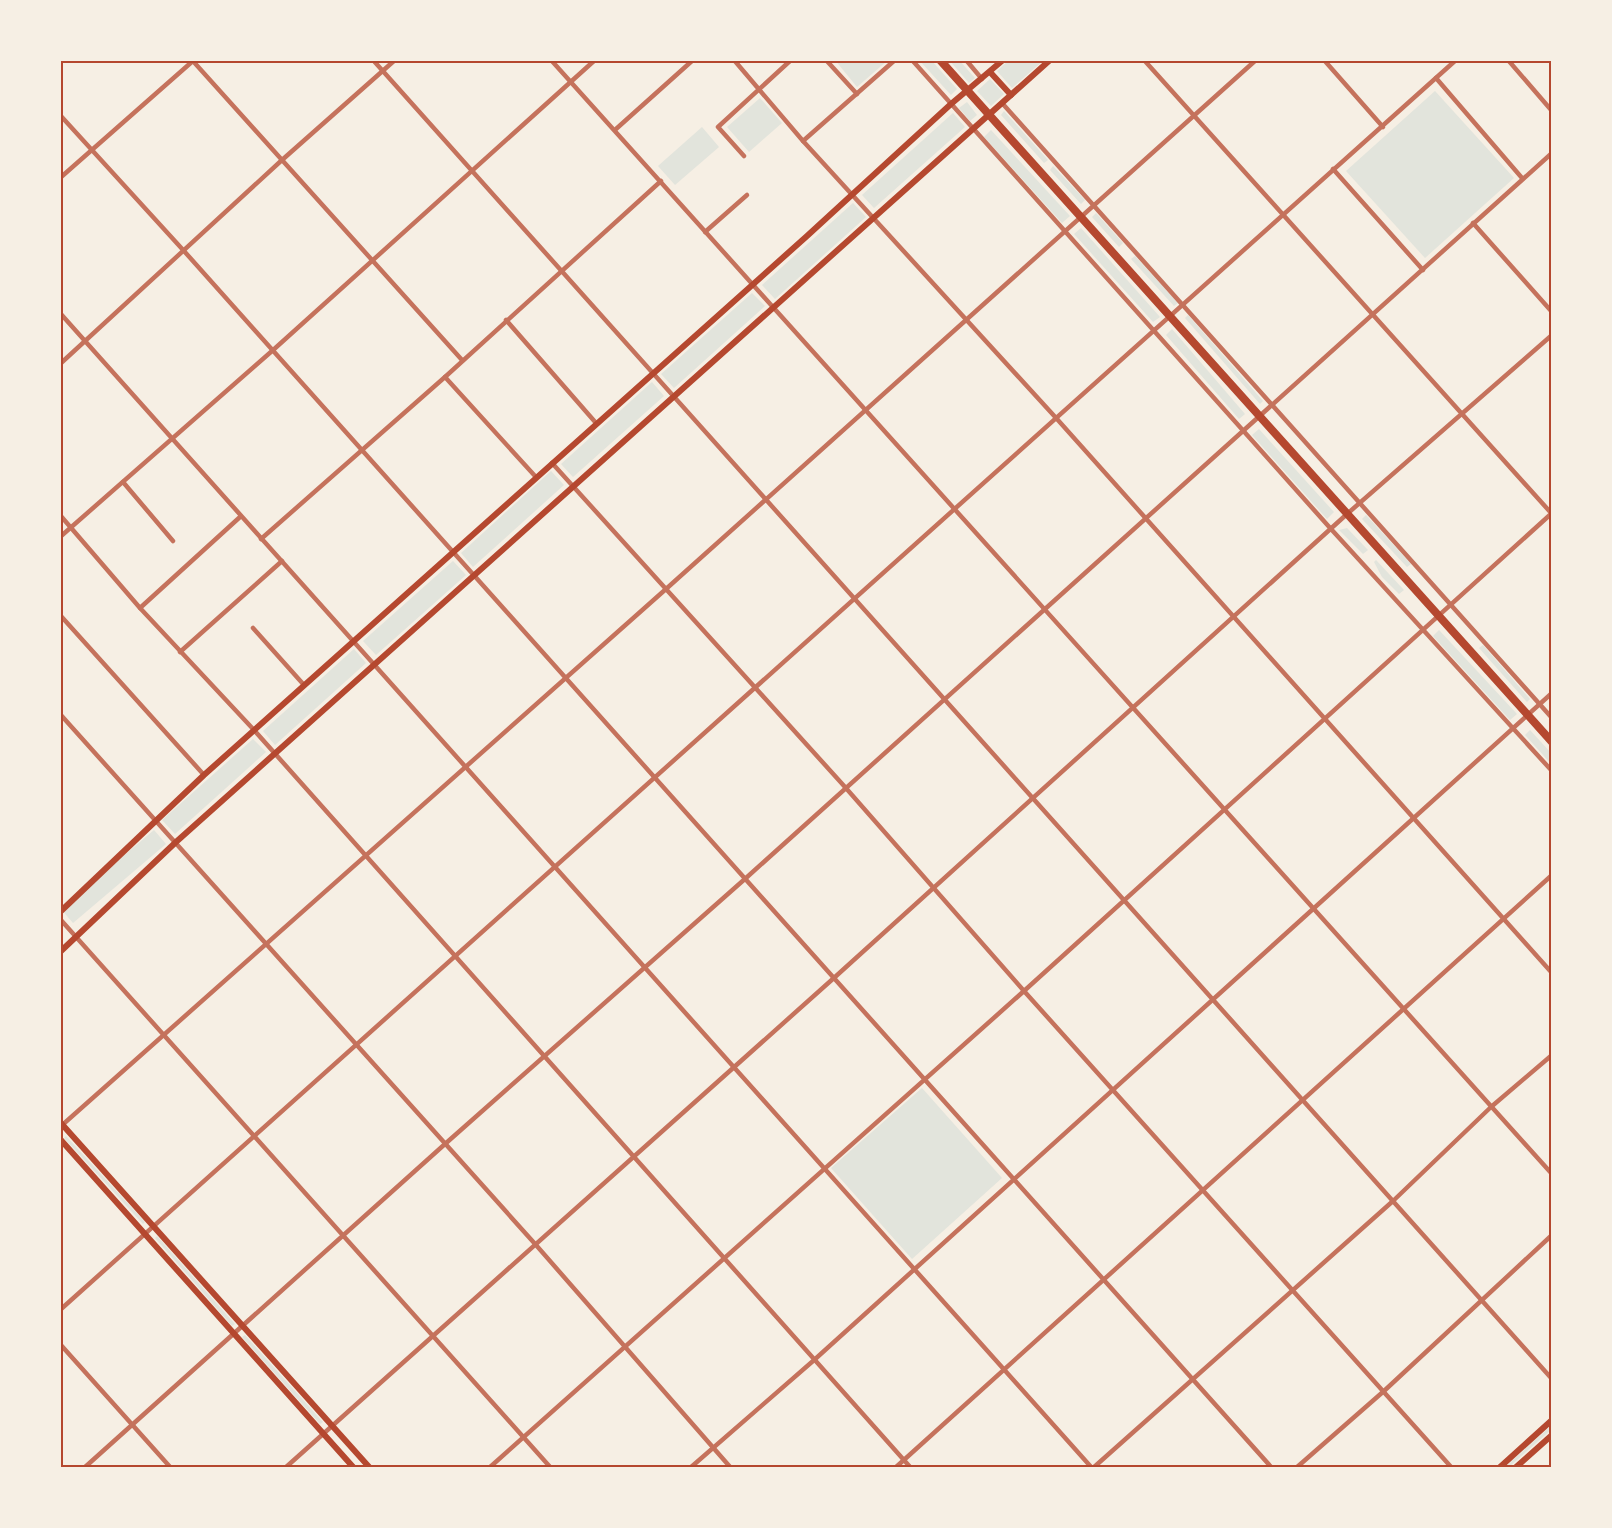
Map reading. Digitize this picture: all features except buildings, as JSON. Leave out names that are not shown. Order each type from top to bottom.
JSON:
[{"type":"highway","points":[[940,60],[1552,742]]},
{"type":"main road","points":[[60,912],[204,774],[951,104],[1003,60]]},
{"type":"main road","points":[[60,952],[176,842],[1050,60]]},
{"type":"main road","points":[[990,72],[1011,95]]},
{"type":"main road","points":[[61,1125],[370,1468]]},
{"type":"main road","points":[[60,1139],[354,1468]]},
{"type":"main road","points":[[1499,1468],[1552,1420]]},
{"type":"main road","points":[[1515,1468],[1552,1436]]},
{"type":"street","points":[[60,178],[193,60],[462,360]]},
{"type":"street","points":[[373,60],[652,374],[945,697],[1123,901],[1552,1379]]},
{"type":"street","points":[[60,364],[282,160],[395,60]]},
{"type":"street","points":[[552,60],[1552,1174]]},
{"type":"street","points":[[60,537],[272,351],[595,60]]},
{"type":"street","points":[[616,129],[693,60]]},
{"type":"street","points":[[734,60],[803,141],[1057,419],[1552,973]]},
{"type":"street","points":[[744,156],[718,128],[791,60]]},
{"type":"street","points":[[826,60],[856,94]]},
{"type":"street","points":[[803,141],[895,60]]},
{"type":"street","points":[[912,60],[1331,529],[1552,771]]},
{"type":"street","points":[[966,60],[982,79]]},
{"type":"street","points":[[489,1468],[1024,991],[1552,514],[1144,60]]},
{"type":"street","points":[[61,1125],[165,1035],[264,944],[367,856],[1256,60]]},
{"type":"street","points":[[1324,60],[1383,127]]},
{"type":"street","points":[[60,1310],[1456,60]]},
{"type":"street","points":[[1508,60],[1552,111]]},
{"type":"street","points":[[1436,78],[1522,178]]},
{"type":"street","points":[[1002,103],[1552,718]]},
{"type":"street","points":[[60,115],[184,250],[1272,1468]]},
{"type":"street","points":[[84,1468],[345,1237],[444,1144],[746,878],[1552,153]]},
{"type":"street","points":[[1333,169],[1423,270]]},
{"type":"street","points":[[261,538],[445,377],[661,181]]},
{"type":"street","points":[[705,232],[747,195]]},
{"type":"street","points":[[1473,223],[1552,312]]},
{"type":"street","points":[[60,313],[172,437],[240,517],[735,1065],[1003,1370],[1093,1468],[1393,1201],[1491,1107],[1552,1054]]},
{"type":"street","points":[[506,320],[596,423]]},
{"type":"street","points":[[285,1468],[835,977],[1347,514],[1552,335]]},
{"type":"street","points":[[445,377],[535,477]]},
{"type":"street","points":[[552,463],[845,787],[1024,991],[1452,1468]]},
{"type":"street","points":[[123,482],[173,541]]},
{"type":"street","points":[[60,515],[140,608],[367,856],[634,1155],[813,1361],[911,1468]]},
{"type":"street","points":[[140,608],[240,517]]},
{"type":"street","points":[[180,652],[282,561]]},
{"type":"street","points":[[60,615],[204,774]]},
{"type":"street","points":[[254,628],[304,685]]},
{"type":"street","points":[[690,1468],[813,1361],[1552,693]]},
{"type":"street","points":[[60,714],[536,1245],[624,1349],[731,1468]]},
{"type":"street","points":[[895,1468],[1552,875]]},
{"type":"street","points":[[60,919],[551,1468]]},
{"type":"street","points":[[1296,1468],[1384,1391],[1552,1235]]},
{"type":"street","points":[[60,1344],[171,1468]]},
{"type":"shaded area","points":[[835,60],[888,60],[857,87]]},
{"type":"shaded area","points":[[919,60],[931,60],[957,89],[951,95]]},
{"type":"shaded area","points":[[949,60],[959,60],[975,78],[969,83]]},
{"type":"shaded area","points":[[1009,60],[1044,60],[1012,88],[997,71]]},
{"type":"shaded area","points":[[990,79],[1004,94],[991,106],[977,91]]},
{"type":"shaded area","points":[[1435,91],[1514,178],[1425,258],[1346,171]]},
{"type":"shaded area","points":[[760,98],[782,123],[749,152],[727,127]]},
{"type":"shaded area","points":[[967,102],[977,115],[970,121],[959,108]]},
{"type":"shaded area","points":[[1004,111],[1048,160],[1044,163],[1001,115]]},
{"type":"shaded area","points":[[953,113],[965,127],[874,208],[862,195]]},
{"type":"shaded area","points":[[702,127],[719,147],[675,185],[658,166]]},
{"type":"shaded area","points":[[991,130],[1070,216],[1062,223],[984,137]]},
{"type":"shaded area","points":[[1053,166],[1085,200],[1081,204],[1050,170]]},
{"type":"shaded area","points":[[853,203],[866,217],[775,299],[762,285]]},
{"type":"shaded area","points":[[1096,213],[1123,243],[1119,247],[1092,217]]},
{"type":"shaded area","points":[[1081,228],[1160,317],[1153,322],[1074,234]]},
{"type":"shaded area","points":[[1135,256],[1178,303],[1174,306],[1131,259]]},
{"type":"shaded area","points":[[752,293],[765,306],[674,388],[661,374]]},
{"type":"shaded area","points":[[1188,315],[1263,401],[1260,404],[1185,318]]},
{"type":"shaded area","points":[[1172,329],[1245,414],[1239,419],[1166,335]]},
{"type":"shaded area","points":[[652,382],[664,396],[573,477],[561,464]]},
{"type":"shaded area","points":[[1259,429],[1334,512],[1327,519],[1252,435]]},
{"type":"shaded area","points":[[551,471],[564,485],[473,567],[461,553]]},
{"type":"shaded area","points":[[1366,515],[1411,564],[1407,567],[1362,519]]},
{"type":"shaded area","points":[[1347,528],[1368,550],[1363,554],[1339,530]]},
{"type":"shaded area","points":[[1376,560],[1404,590],[1399,594],[1382,577],[1374,562]]},
{"type":"shaded area","points":[[453,561],[466,575],[376,655],[363,641]]},
{"type":"shaded area","points":[[1439,630],[1517,714],[1510,720],[1433,636]]},
{"type":"shaded area","points":[[1483,645],[1530,699],[1527,702],[1479,648]]},
{"type":"shaded area","points":[[354,649],[366,663],[275,745],[263,731]]},
{"type":"shaded area","points":[[1530,730],[1552,754],[1552,765],[1525,735]]},
{"type":"shaded area","points":[[253,739],[266,752],[175,834],[162,820]]},
{"type":"shaded area","points":[[154,830],[166,844],[73,923],[61,909]]},
{"type":"shaded area","points":[[922,1088],[1002,1178],[912,1259],[831,1168]]},
{"type":"shaded area","points":[[66,1136],[145,1222],[143,1224],[64,1138]]},
{"type":"shaded area","points":[[157,1236],[235,1324],[232,1326],[155,1238]]},
{"type":"shaded area","points":[[245,1335],[323,1422],[320,1424],[242,1337]]},
{"type":"shaded area","points":[[1552,1425],[1552,1429],[1508,1468],[1504,1468]]}]
